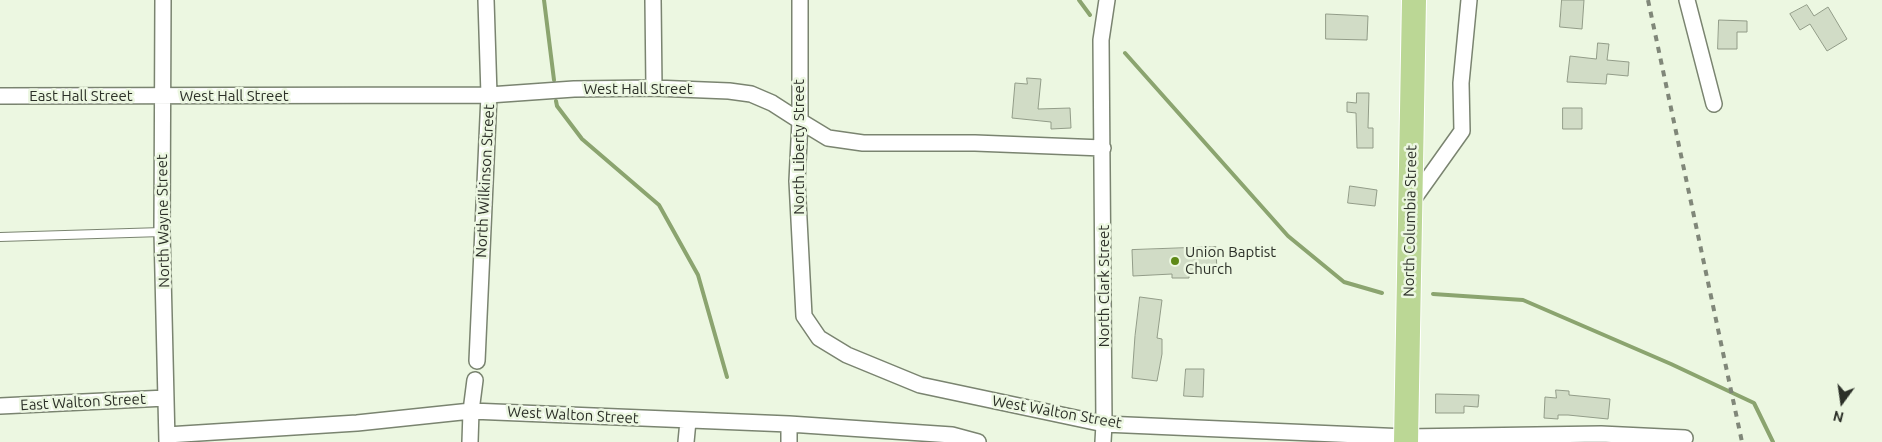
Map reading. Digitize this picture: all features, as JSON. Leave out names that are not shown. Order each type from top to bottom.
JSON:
[{"type":"main road","name":"North Columbia Street","points":[[1406,440],[1414,0]]},
{"type":"street","name":"North Wayne Street","points":[[163,0],[162,232],[167,438]]},
{"type":"street","name":"North Wilkinson Street","points":[[477,361],[489,95],[486,0]]},
{"type":"street","points":[[653,0],[654,88]]},
{"type":"street","name":"North Liberty Street","points":[[800,0],[800,122],[797,181],[802,294]]},
{"type":"street","name":"North Clark Street","points":[[1103,442],[1101,40],[1107,0]]},
{"type":"street","points":[[1410,205],[1462,131],[1461,83],[1469,0]]},
{"type":"street","points":[[1688,0],[1714,104]]},
{"type":"street","name":"West Hall Street","points":[[162,96],[489,95],[574,89],[654,88],[728,91],[751,94],[772,103],[828,138],[863,142],[1103,148]]},
{"type":"street","name":"East Hall Street","points":[[0,96],[162,96]]},
{"type":"street","name":"West Walton Street","points":[[802,294],[804,316],[819,338],[847,355],[920,385],[1104,424],[1406,440],[1685,438]]},
{"type":"street","points":[[470,442],[471,410],[476,380]]},
{"type":"street","name":"East Walton Street","points":[[0,406],[166,398]]},
{"type":"street","name":"West Walton Street","points":[[167,438],[356,423],[471,410],[789,424],[952,435],[978,442]]},
{"type":"street","points":[[686,442],[688,421]]},
{"type":"street","points":[[789,424],[789,442]]},
{"type":"lane","points":[[0,237],[162,232]]},
{"type":"building","points":[[1562,0],[1584,0],[1582,29],[1560,27]]},
{"type":"building","points":[[1807,5],[1814,16],[1828,7],[1847,39],[1827,51],[1810,24],[1800,30],[1790,14]]},
{"type":"building","points":[[1326,14],[1368,16],[1367,40],[1326,39]]},
{"type":"building","points":[[1719,20],[1747,21],[1747,32],[1737,32],[1737,49],[1718,49]]},
{"type":"building","points":[[1598,43],[1609,44],[1607,60],[1629,62],[1628,76],[1607,74],[1606,84],[1567,82],[1570,56],[1596,59]]},
{"type":"building","points":[[1027,78],[1041,79],[1038,109],[1070,108],[1071,128],[1051,129],[1051,122],[1012,118],[1015,83],[1027,84]]},
{"type":"building","points":[[1357,93],[1369,93],[1368,128],[1373,128],[1373,148],[1357,148],[1356,113],[1347,112],[1347,102],[1356,103]]},
{"type":"building","points":[[1563,108],[1582,108],[1582,129],[1563,129]]},
{"type":"building","points":[[1350,186],[1377,190],[1375,206],[1348,203]]},
{"type":"building","name":"Union Baptist Church","points":[[1216,247],[1217,273],[1189,274],[1189,278],[1172,278],[1172,274],[1133,276],[1132,250]]},
{"type":"building","points":[[1140,297],[1162,300],[1157,338],[1162,339],[1162,354],[1157,381],[1132,378]]},
{"type":"building","points":[[1186,369],[1204,369],[1203,397],[1184,396]]},
{"type":"building","points":[[1556,390],[1569,391],[1569,395],[1610,399],[1608,419],[1568,415],[1558,415],[1558,419],[1544,418],[1545,397],[1556,398]]},
{"type":"building","points":[[1436,394],[1479,395],[1478,407],[1464,406],[1464,413],[1436,413]]},
{"type":"waterway","points":[[544,0],[554,80]]},
{"type":"waterway","points":[[1079,0],[1090,15]]},
{"type":"waterway","points":[[1125,53],[1288,236],[1344,282],[1382,293]]},
{"type":"waterway","points":[[556,101],[557,106],[582,139],[659,205],[698,275],[727,377]]},
{"type":"waterway","points":[[1433,294],[1523,300],[1671,364],[1754,403],[1773,442]]},
{"type":"railway","points":[[1648,0],[1742,442]]},
{"type":"place","name":"Union Baptist Church","points":[[1175,261]]}]
